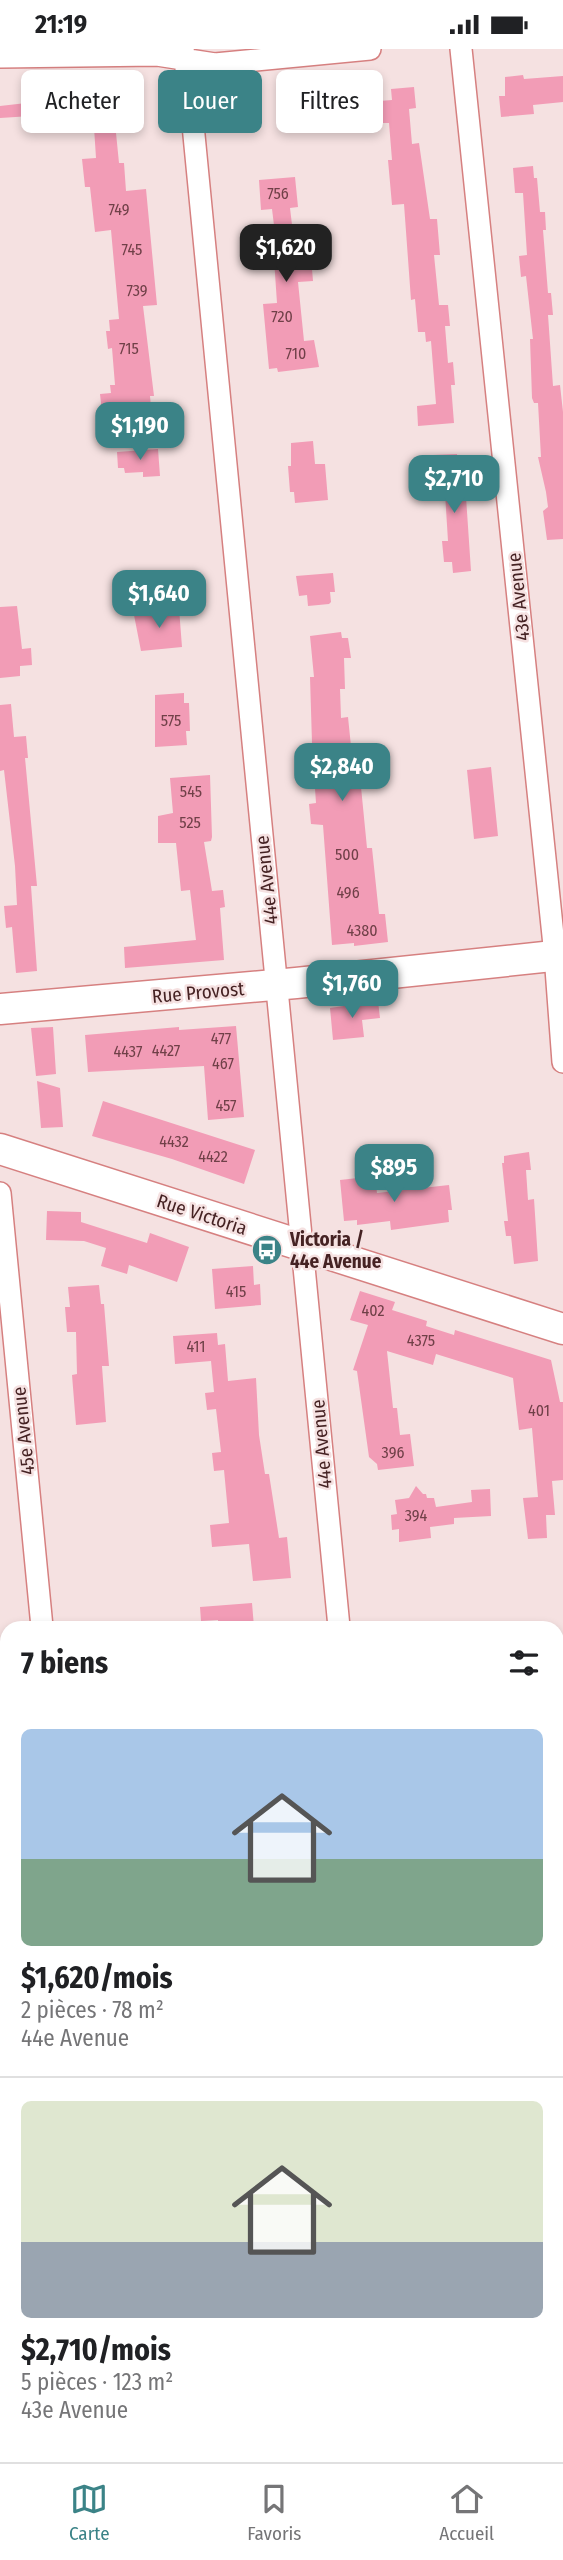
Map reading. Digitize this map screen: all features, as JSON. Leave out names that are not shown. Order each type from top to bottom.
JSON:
[{"type":"main road","name":"Rue Provost","points":[[0,1009],[277,985],[559,955]]},
{"type":"main road","name":"Rue Victoria","points":[[0,1149],[563,1329]]},
{"type":"street","points":[[0,57],[184,54],[215,64],[370,49]]},
{"type":"street","name":"43e Avenue","points":[[461,49],[559,955],[563,1062]]},
{"type":"street","name":"44e Avenue","points":[[184,54],[338,1621]]},
{"type":"street","name":"45e Avenue","points":[[0,1193],[41,1621]]},
{"type":"building","points":[[523,75],[524,79],[563,76],[563,102],[533,105],[534,114],[501,117],[499,96],[505,96],[505,77]]},
{"type":"building","points":[[414,87],[416,108],[409,109],[412,144],[419,143],[430,219],[437,219],[440,255],[434,255],[439,305],[448,305],[450,326],[445,326],[448,363],[453,362],[455,385],[451,385],[454,423],[418,426],[417,406],[436,404],[431,341],[426,342],[425,332],[418,332],[415,299],[411,300],[404,204],[392,205],[388,160],[392,160],[389,123],[383,123],[383,101],[392,100],[391,89]]},
{"type":"building","points":[[21,104],[21,117],[0,118],[0,106]]},
{"type":"building","points":[[94,133],[116,133],[119,163],[124,163],[126,191],[146,189],[157,305],[143,306],[154,396],[150,396],[151,407],[143,408],[144,417],[114,424],[113,411],[102,412],[100,394],[111,393],[110,385],[115,385],[112,348],[108,349],[106,331],[110,331],[109,320],[119,319],[111,230],[95,232],[90,187],[85,187],[82,159],[96,158]]},
{"type":"building","points":[[533,166],[534,178],[537,178],[540,212],[545,212],[546,230],[543,230],[548,293],[551,293],[553,315],[548,315],[553,386],[560,385],[563,412],[563,539],[547,540],[543,511],[548,507],[538,457],[541,457],[538,403],[534,403],[532,398],[530,339],[533,339],[526,276],[521,277],[519,256],[527,255],[523,193],[515,193],[513,168]]},
{"type":"building","points":[[295,177],[298,207],[290,208],[296,258],[311,257],[313,281],[298,282],[304,341],[314,340],[319,367],[278,372],[277,368],[269,369],[263,304],[277,303],[274,259],[278,258],[272,209],[261,210],[259,180]]},
{"type":"building","points":[[313,441],[315,464],[325,464],[328,500],[295,503],[294,492],[290,492],[288,466],[291,466],[291,443]]},
{"type":"building","points":[[158,449],[160,476],[143,477],[143,472],[125,473],[124,468],[118,468],[117,452]]},
{"type":"building","points":[[457,454],[460,498],[466,497],[471,571],[453,573],[452,562],[444,562],[442,541],[448,541],[444,477],[435,478],[433,455]]},
{"type":"building","points":[[333,573],[335,592],[330,592],[331,602],[308,606],[307,595],[299,596],[296,576]]},
{"type":"building","points":[[17,606],[22,649],[31,648],[32,665],[20,666],[20,676],[0,678],[0,607]]},
{"type":"building","points":[[179,608],[182,647],[141,651],[134,615],[149,614],[149,610]]},
{"type":"building","points":[[341,632],[342,638],[348,638],[351,658],[344,658],[345,689],[340,689],[341,718],[348,717],[352,756],[374,754],[376,772],[363,773],[364,787],[361,787],[367,848],[372,848],[379,914],[385,914],[388,942],[354,946],[354,943],[332,945],[323,825],[311,824],[309,804],[316,803],[314,774],[318,773],[315,743],[312,743],[310,677],[314,677],[310,636]]},
{"type":"building","points":[[184,693],[184,703],[189,703],[190,731],[186,731],[187,745],[155,747],[155,695]]},
{"type":"building","points":[[11,704],[14,737],[26,736],[28,758],[25,758],[37,886],[31,886],[37,971],[16,973],[12,927],[6,928],[4,906],[17,905],[15,866],[4,770],[0,771],[0,705]]},
{"type":"building","points":[[491,767],[498,836],[474,839],[467,770]]},
{"type":"building","points":[[210,775],[212,837],[211,841],[204,842],[212,891],[223,890],[225,907],[220,908],[224,960],[125,968],[124,947],[196,940],[190,890],[181,891],[176,843],[158,843],[158,816],[173,813],[170,778]]},
{"type":"building","points":[[378,1001],[380,1018],[362,1020],[364,1037],[333,1040],[330,1008]]},
{"type":"building","points":[[236,1026],[244,1117],[208,1120],[204,1066],[88,1072],[85,1035],[179,1027],[179,1030]]},
{"type":"building","points":[[53,1027],[56,1074],[36,1076],[31,1028]]},
{"type":"building","points":[[37,1081],[60,1088],[63,1127],[41,1128]]},
{"type":"building","points":[[103,1101],[255,1150],[244,1184],[172,1159],[92,1136]]},
{"type":"building","points":[[529,1152],[531,1170],[526,1170],[528,1200],[534,1199],[538,1261],[514,1264],[511,1236],[506,1236],[504,1221],[508,1221],[502,1163],[504,1156]]},
{"type":"building","points":[[375,1176],[377,1193],[449,1185],[452,1210],[448,1210],[449,1222],[391,1230],[390,1221],[357,1225],[357,1220],[344,1221],[340,1180]]},
{"type":"building","points":[[47,1211],[81,1212],[81,1222],[147,1243],[150,1233],[189,1247],[177,1282],[129,1265],[127,1274],[101,1266],[106,1248],[84,1241],[46,1240]]},
{"type":"building","points":[[253,1266],[254,1285],[260,1284],[261,1305],[215,1309],[212,1269]]},
{"type":"building","points":[[99,1285],[101,1304],[104,1304],[109,1366],[102,1366],[106,1422],[76,1425],[72,1375],[77,1374],[76,1332],[67,1332],[65,1307],[70,1307],[68,1287]]},
{"type":"building","points":[[360,1291],[395,1302],[392,1310],[427,1321],[426,1326],[454,1335],[455,1330],[551,1360],[560,1402],[563,1402],[563,1480],[552,1481],[555,1515],[546,1515],[547,1538],[528,1539],[523,1498],[538,1497],[532,1428],[519,1430],[513,1378],[436,1354],[433,1365],[387,1351],[393,1408],[397,1408],[400,1435],[410,1434],[414,1466],[378,1470],[377,1464],[369,1457],[357,1371],[353,1370],[368,1325],[350,1320]]},
{"type":"building","points":[[217,1333],[218,1345],[225,1344],[228,1381],[256,1378],[259,1435],[265,1474],[269,1474],[279,1538],[287,1537],[291,1578],[253,1581],[249,1544],[212,1547],[210,1525],[229,1523],[224,1470],[214,1471],[212,1453],[221,1452],[216,1409],[207,1410],[205,1393],[214,1392],[211,1361],[175,1364],[173,1336]]},
{"type":"building","points":[[416,1486],[427,1498],[434,1498],[436,1507],[472,1502],[471,1490],[490,1489],[491,1516],[454,1518],[454,1524],[430,1527],[431,1538],[399,1542],[399,1529],[392,1530],[391,1515],[397,1514],[395,1500],[409,1498]]},
{"type":"building","points":[[252,1603],[254,1621],[201,1621],[200,1607]]},
{"type":"place","name":"Victoria / 44e Avenue","points":[[267,1250]]}]
